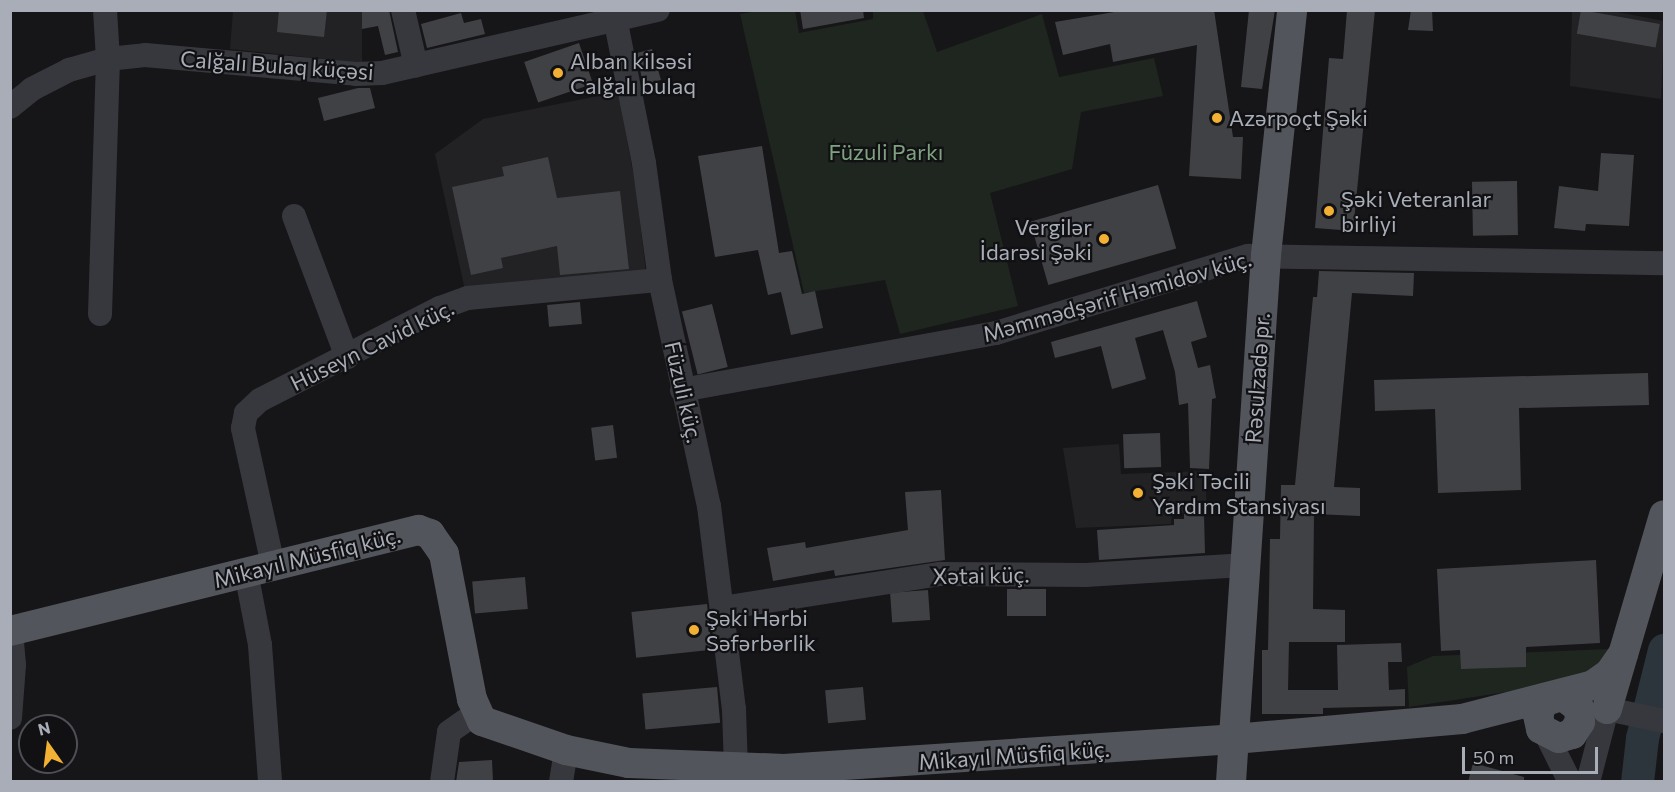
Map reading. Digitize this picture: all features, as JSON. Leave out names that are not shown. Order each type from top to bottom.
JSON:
[{"type":"main road","name":"Rəsulzadə pr.","points":[[1231,782],[1243,565],[1266,255],[1292,10]]},
{"type":"main road","points":[[1578,715],[1623,654],[1665,515]]},
{"type":"main road","name":"Mikayıl Müsfiq küç.","points":[[11,631],[404,531],[430,534],[440,544],[450,574],[476,713],[493,727],[566,750],[629,763],[836,775],[1462,719]]},
{"type":"main road","points":[[1578,715],[1623,654]]},
{"type":"main road","points":[[1462,719],[1578,715]]},
{"type":"main road","points":[[1462,719],[1578,715]]},
{"type":"street","points":[[100,315],[108,59],[105,10]]},
{"type":"street","points":[[403,10],[416,66]]},
{"type":"street","name":"Calğalı Bulaq küçəsi","points":[[10,106],[32,89],[69,70],[108,59],[145,55],[356,74],[416,66],[648,11]]},
{"type":"street","name":"Füzuli küç.","points":[[615,18],[644,164],[660,280],[682,390],[709,506],[737,733],[736,768]]},
{"type":"street","points":[[294,216],[346,357]]},
{"type":"street","name":"Məmmədşərif Həmidov küç.","points":[[682,390],[996,333],[1230,260],[1266,255],[1665,263]]},
{"type":"street","name":"Hüseyn Cavid küç.","points":[[260,568],[243,428],[246,412],[260,400],[440,308],[468,298],[660,280]]},
{"type":"street","name":"Xətai küç.","points":[[722,608],[960,572],[1086,575],[1243,565]]},
{"type":"street","points":[[260,568],[260,645],[270,782]]},
{"type":"street","points":[[10,718],[11,631]]},
{"type":"street","points":[[442,782],[449,732],[476,713]]},
{"type":"street","points":[[1578,715],[1664,721]]},
{"type":"street","points":[[1570,782],[1578,715]]},
{"type":"street","points":[[1578,715],[1581,782]]},
{"type":"street","points":[[1578,715],[1588,782]]},
{"type":"street","points":[[561,782],[566,750]]},
{"type":"shaded area","points":[[233,11],[362,11],[362,63],[230,49]]},
{"type":"shaded area","points":[[1572,11],[1612,11],[1664,21],[1661,99],[1570,86]]},
{"type":"shaded area","points":[[618,92],[636,188],[646,273],[465,290],[435,154],[483,119]]},
{"type":"shaded area","name":"Şəki Təcili Yardım Stansiyası","points":[[1119,444],[1121,474],[1205,471],[1207,512],[1172,513],[1171,524],[1076,528],[1063,448]]},
{"type":"green space","name":"Füzuli Parkı","points":[[758,11],[795,11],[799,33],[873,19],[873,11],[923,11],[937,52],[1042,14],[1059,77],[1154,58],[1163,96],[1081,112],[1072,169],[990,193],[1018,306],[900,334],[885,280],[804,293],[740,14]]},
{"type":"green space","points":[[1610,649],[1607,662],[1565,683],[1409,707],[1407,667],[1433,656]]},
{"type":"building","points":[[279,10],[327,10],[324,37],[277,32]]},
{"type":"building","points":[[362,10],[389,10],[398,52],[385,55],[378,26],[362,29]]},
{"type":"building","points":[[800,10],[863,10],[864,18],[803,29]]},
{"type":"building","points":[[1126,10],[1214,10],[1233,137],[1243,137],[1241,179],[1189,176],[1197,45],[1113,62],[1110,44],[1063,55],[1055,22]]},
{"type":"building","points":[[1249,10],[1275,10],[1262,89],[1241,87]]},
{"type":"building","points":[[1347,10],[1375,10],[1353,231],[1315,228],[1329,58],[1343,59]]},
{"type":"building","points":[[1411,10],[1432,10],[1433,31],[1408,30]]},
{"type":"building","points":[[1581,10],[1660,24],[1656,48],[1577,34]]},
{"type":"building","points":[[461,13],[464,23],[481,19],[485,34],[427,48],[421,24]]},
{"type":"building","points":[[579,43],[593,84],[538,103],[524,62]]},
{"type":"building","points":[[652,49],[661,80],[643,85],[637,53]]},
{"type":"building","points":[[358,88],[370,88],[375,108],[324,121],[318,98]]},
{"type":"building","points":[[762,146],[779,253],[792,251],[802,294],[815,291],[823,328],[791,335],[781,292],[768,295],[758,250],[715,257],[698,156]]},
{"type":"building","points":[[1601,153],[1634,155],[1629,226],[1586,224],[1585,231],[1554,228],[1559,186],[1598,191]]},
{"type":"building","points":[[548,157],[557,198],[620,191],[629,269],[560,275],[557,246],[501,258],[503,268],[471,275],[452,187],[504,176],[502,167]]},
{"type":"building","points":[[1517,181],[1518,235],[1473,236],[1472,182]]},
{"type":"building","points":[[1158,185],[1176,248],[1048,285],[1030,222]]},
{"type":"building","points":[[1319,271],[1414,273],[1413,296],[1352,293],[1334,487],[1360,488],[1360,516],[1314,514],[1313,609],[1345,610],[1345,642],[1289,642],[1288,690],[1338,690],[1337,645],[1401,643],[1402,662],[1388,662],[1389,690],[1405,689],[1405,706],[1323,708],[1323,714],[1262,714],[1262,650],[1268,650],[1270,539],[1280,539],[1281,485],[1295,485],[1313,297],[1317,297]]},
{"type":"building","points":[[1197,301],[1207,337],[1191,342],[1198,368],[1210,365],[1216,398],[1212,399],[1209,469],[1190,468],[1188,403],[1179,405],[1175,372],[1163,330],[1135,338],[1146,379],[1112,389],[1101,346],[1055,358],[1051,342]]},
{"type":"building","points":[[580,302],[582,324],[549,327],[547,305]]},
{"type":"building","points":[[712,304],[728,367],[698,375],[682,311]]},
{"type":"building","points":[[1648,373],[1649,405],[1519,408],[1521,490],[1438,493],[1435,409],[1375,411],[1374,380]]},
{"type":"building","points":[[613,425],[617,458],[595,460],[591,428]]},
{"type":"building","points":[[1160,433],[1161,467],[1124,468],[1123,434]]},
{"type":"building","points":[[941,490],[945,560],[835,576],[834,570],[773,581],[767,548],[805,542],[806,548],[908,530],[905,492]]},
{"type":"building","points":[[1184,514],[1204,514],[1205,553],[1099,560],[1097,530],[1174,525],[1174,519],[1184,519]]},
{"type":"building","points":[[1596,560],[1600,643],[1526,647],[1526,667],[1461,669],[1460,650],[1441,651],[1437,569]]},
{"type":"building","points":[[525,577],[528,609],[475,613],[472,582]]},
{"type":"building","points":[[1007,589],[1046,589],[1046,616],[1007,616]]},
{"type":"building","points":[[928,590],[930,620],[892,623],[890,593]]},
{"type":"building","points":[[707,604],[712,650],[636,658],[631,612]]},
{"type":"building","points":[[717,687],[720,723],[645,729],[642,694]]},
{"type":"building","points":[[863,687],[866,720],[828,723],[825,690]]},
{"type":"building","points":[[492,760],[493,782],[456,782],[459,762]]},
{"type":"building","points":[[1473,763],[1524,777],[1524,782],[1468,782]]},
{"type":"waterway","points":[[1637,782],[1642,738],[1664,650]]},
{"type":"place","name":"Alban kilsəsi Calğalı bulaq","points":[[558,73]]},
{"type":"place","name":"Azərpoçt Şəki","points":[[1217,118]]},
{"type":"place","name":"Şəki Veteranlar birliyi","points":[[1329,211]]},
{"type":"place","name":"Vergilər İdarəsi Şəki","points":[[1104,239]]},
{"type":"place","name":"Şəki Təcili Yardım Stansiyası","points":[[1138,493]]},
{"type":"place","name":"Şəki Hərbi Səfərbərlik","points":[[694,630]]}]
